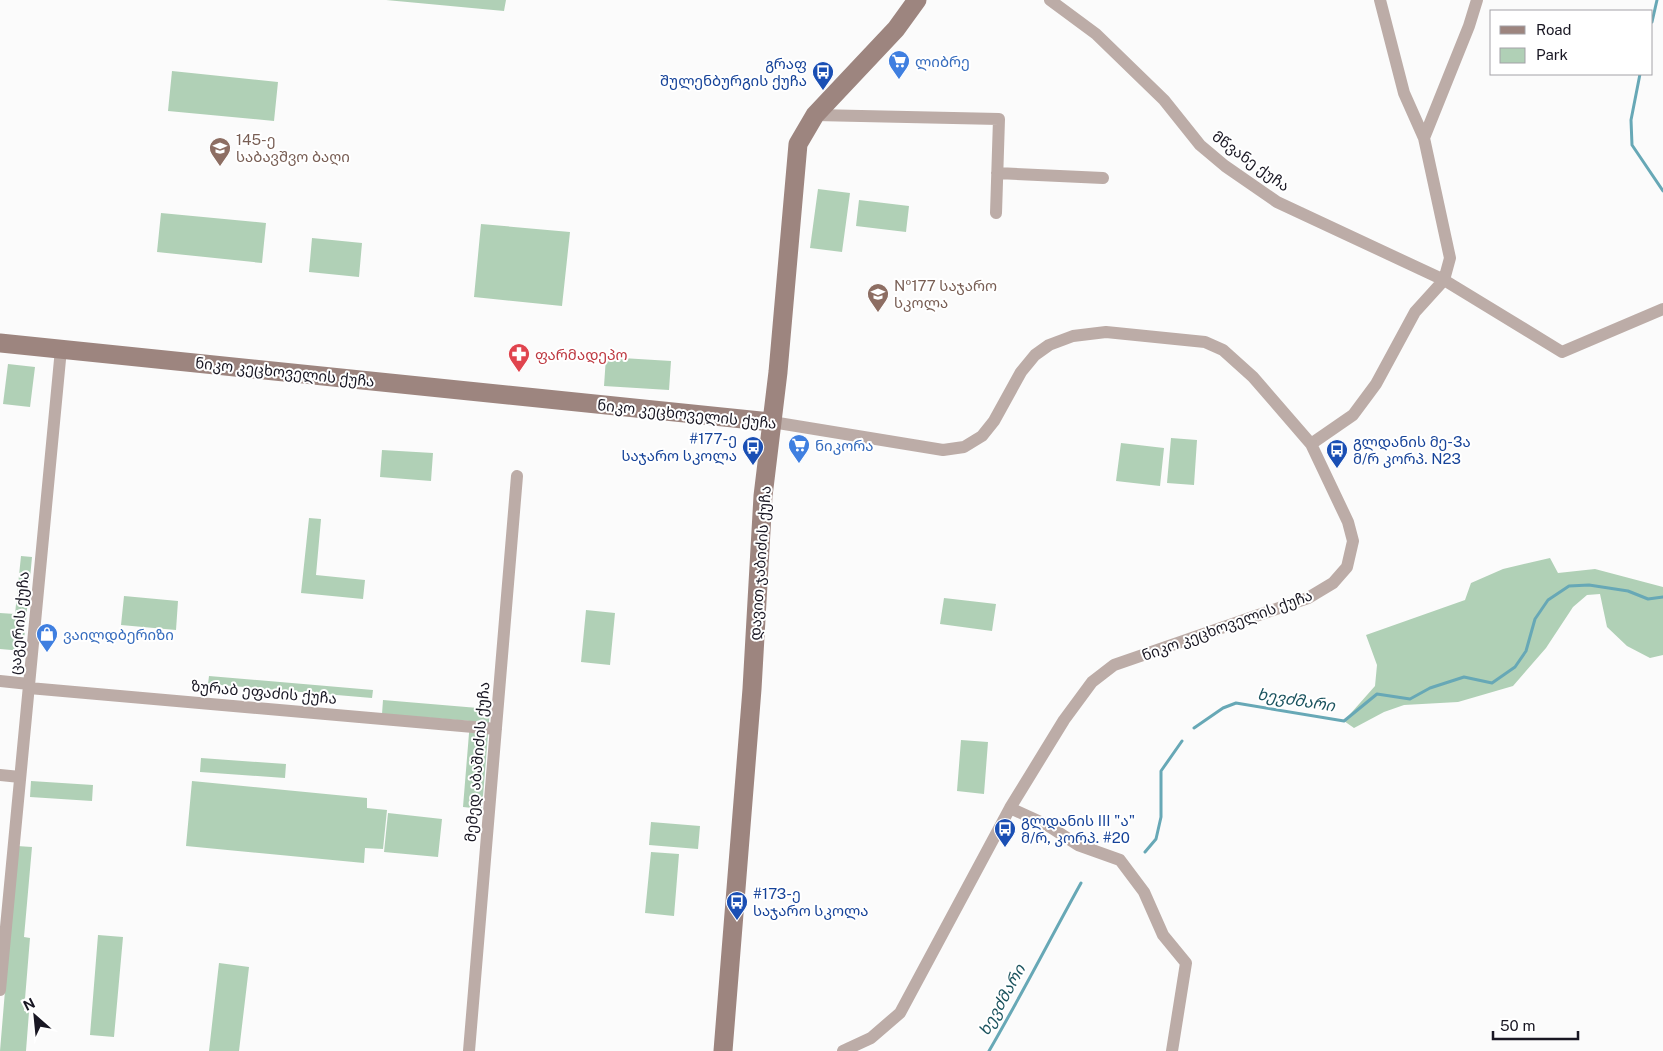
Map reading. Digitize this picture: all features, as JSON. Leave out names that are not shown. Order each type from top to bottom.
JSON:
[{"type":"street","name":"დავით ჯაბიძის ქუჩა","points":[[723,1051],[752,689],[763,496],[772,422],[798,144],[815,115],[896,30],[917,0]]},
{"type":"street","name":"მწვანე ქუჩა","points":[[1050,0],[1090,28],[1164,100],[1200,145],[1225,166],[1277,202],[1444,280],[1562,352],[1663,309]]},
{"type":"street","points":[[1311,444],[1352,415],[1376,384],[1415,312],[1444,280],[1450,258],[1424,138],[1404,94],[1380,0]]},
{"type":"street","points":[[1424,138],[1469,26],[1477,0]]},
{"type":"street","points":[[815,115],[998,118],[996,213]]},
{"type":"street","points":[[997,173],[1103,178]]},
{"type":"street","name":"ნიკო კეცხოველის ქუჩა","points":[[0,343],[772,422],[943,450],[964,447],[982,436],[994,422],[1021,372],[1035,354],[1050,345],[1073,336],[1106,332],[1205,342],[1222,350],[1254,377],[1311,444],[1348,522],[1353,541],[1347,567],[1333,583],[1308,598],[1114,665],[1092,682],[1064,720],[1010,808],[900,1014],[871,1038],[843,1051]]},
{"type":"street","name":"ცაგერის ქუჩა","points":[[0,990],[61,349]]},
{"type":"street","name":"მემედ აბაშიძის ქუჩა","points":[[469,1051],[517,476]]},
{"type":"street","name":"ზურაბ ეფაძის ქუჩა","points":[[0,681],[29,686],[496,729]]},
{"type":"street","points":[[0,775],[20,777]]},
{"type":"street","points":[[1010,808],[1047,825],[1078,845],[1120,860],[1144,892],[1164,935],[1186,962],[1172,1051]]},
{"type":"green space","points":[[386,0],[506,0],[504,11]]},
{"type":"green space","points":[[172,71],[278,82],[274,121],[168,111]]},
{"type":"green space","points":[[818,189],[850,193],[842,252],[810,248]]},
{"type":"green space","points":[[859,200],[909,206],[906,232],[856,226]]},
{"type":"green space","points":[[161,213],[266,223],[262,263],[157,252]]},
{"type":"green space","points":[[481,224],[570,232],[562,306],[474,297]]},
{"type":"green space","points":[[312,238],[362,243],[359,277],[309,272]]},
{"type":"green space","points":[[606,357],[671,361],[669,390],[604,386]]},
{"type":"green space","points":[[8,364],[35,367],[30,407],[3,404]]},
{"type":"green space","points":[[1171,438],[1197,440],[1194,485],[1167,483]]},
{"type":"green space","points":[[1121,443],[1164,448],[1160,486],[1116,481]]},
{"type":"green space","points":[[382,450],[433,453],[431,481],[380,477]]},
{"type":"green space","points":[[309,518],[321,519],[316,575],[365,580],[363,599],[301,593]]},
{"type":"green space","points":[[21,556],[32,557],[23,651],[0,649],[0,613],[15,614]]},
{"type":"green space","points":[[1550,558],[1558,573],[1595,569],[1663,587],[1663,655],[1650,658],[1627,646],[1607,627],[1600,594],[1587,595],[1573,607],[1546,648],[1513,686],[1458,702],[1404,705],[1384,712],[1354,728],[1344,721],[1375,686],[1377,665],[1366,635],[1465,600],[1471,583],[1503,569]]},
{"type":"green space","points":[[124,596],[178,601],[176,630],[121,625]]},
{"type":"green space","points":[[944,598],[996,604],[992,631],[940,624]]},
{"type":"green space","points":[[586,610],[615,613],[610,665],[581,662]]},
{"type":"green space","points":[[209,676],[373,690],[372,698],[208,684]]},
{"type":"green space","points":[[383,700],[490,709],[482,809],[463,807],[470,721],[382,714]]},
{"type":"green space","points":[[961,740],[988,742],[984,794],[957,791]]},
{"type":"green space","points":[[201,758],[286,764],[285,778],[200,772]]},
{"type":"green space","points":[[31,781],[93,785],[92,801],[30,797]]},
{"type":"green space","points":[[192,781],[367,798],[367,808],[387,810],[383,849],[365,848],[364,863],[186,846]]},
{"type":"green space","points":[[388,813],[442,819],[438,857],[384,852]]},
{"type":"green space","points":[[651,822],[700,826],[698,849],[649,845]]},
{"type":"green space","points":[[17,846],[32,847],[24,937],[30,938],[24,1011],[29,1012],[26,1051],[0,1051]]},
{"type":"green space","points":[[651,852],[679,854],[674,916],[645,913]]},
{"type":"green space","points":[[98,935],[123,937],[114,1037],[90,1035]]},
{"type":"green space","points":[[219,963],[249,967],[239,1051],[209,1051]]},
{"type":"waterway","name":"ხევძმარი","points":[[1653,18],[1657,0]]},
{"type":"waterway","name":"ხევძმარი","points":[[1640,75],[1631,120],[1632,145],[1663,191]]},
{"type":"waterway","name":"ხევძმარი","points":[[1194,728],[1223,708],[1236,703],[1344,721],[1377,694],[1410,699],[1430,688],[1464,677],[1492,683],[1515,667],[1526,651],[1535,619],[1548,600],[1569,586],[1589,585],[1628,591],[1648,599],[1663,597]]},
{"type":"waterway","name":"ხევძმარი","points":[[1145,852],[1156,839],[1161,817],[1161,771],[1182,741]]},
{"type":"waterway","name":"ხევძმარი","points":[[989,1051],[1081,883]]},
{"type":"place","name":"ლიბრე","points":[[899,80]]},
{"type":"place","name":"გრაფ შულენბურგის ქუჩა","points":[[823,91]]},
{"type":"place","name":"145-ე საბავშვო ბაღი","points":[[220,167]]},
{"type":"place","name":"№177 საჯარო სკოლა","points":[[878,313]]},
{"type":"place","name":"ფარმადეპო","points":[[519,373]]},
{"type":"place","name":"ნიკორა","points":[[799,464]]},
{"type":"place","name":"#177-ე საჯარო სკოლა","points":[[753,466]]},
{"type":"place","name":"გლდანის მე-3ა მ/რ კორპ. N23","points":[[1337,469]]},
{"type":"place","name":"ვაილდბერიზი","points":[[47,653]]},
{"type":"place","name":"გლდანის III \"ა\" მ/რ, კორპ. #20","points":[[1005,848]]},
{"type":"place","name":"#173-ე საჯარო სკოლა","points":[[737,921]]}]
